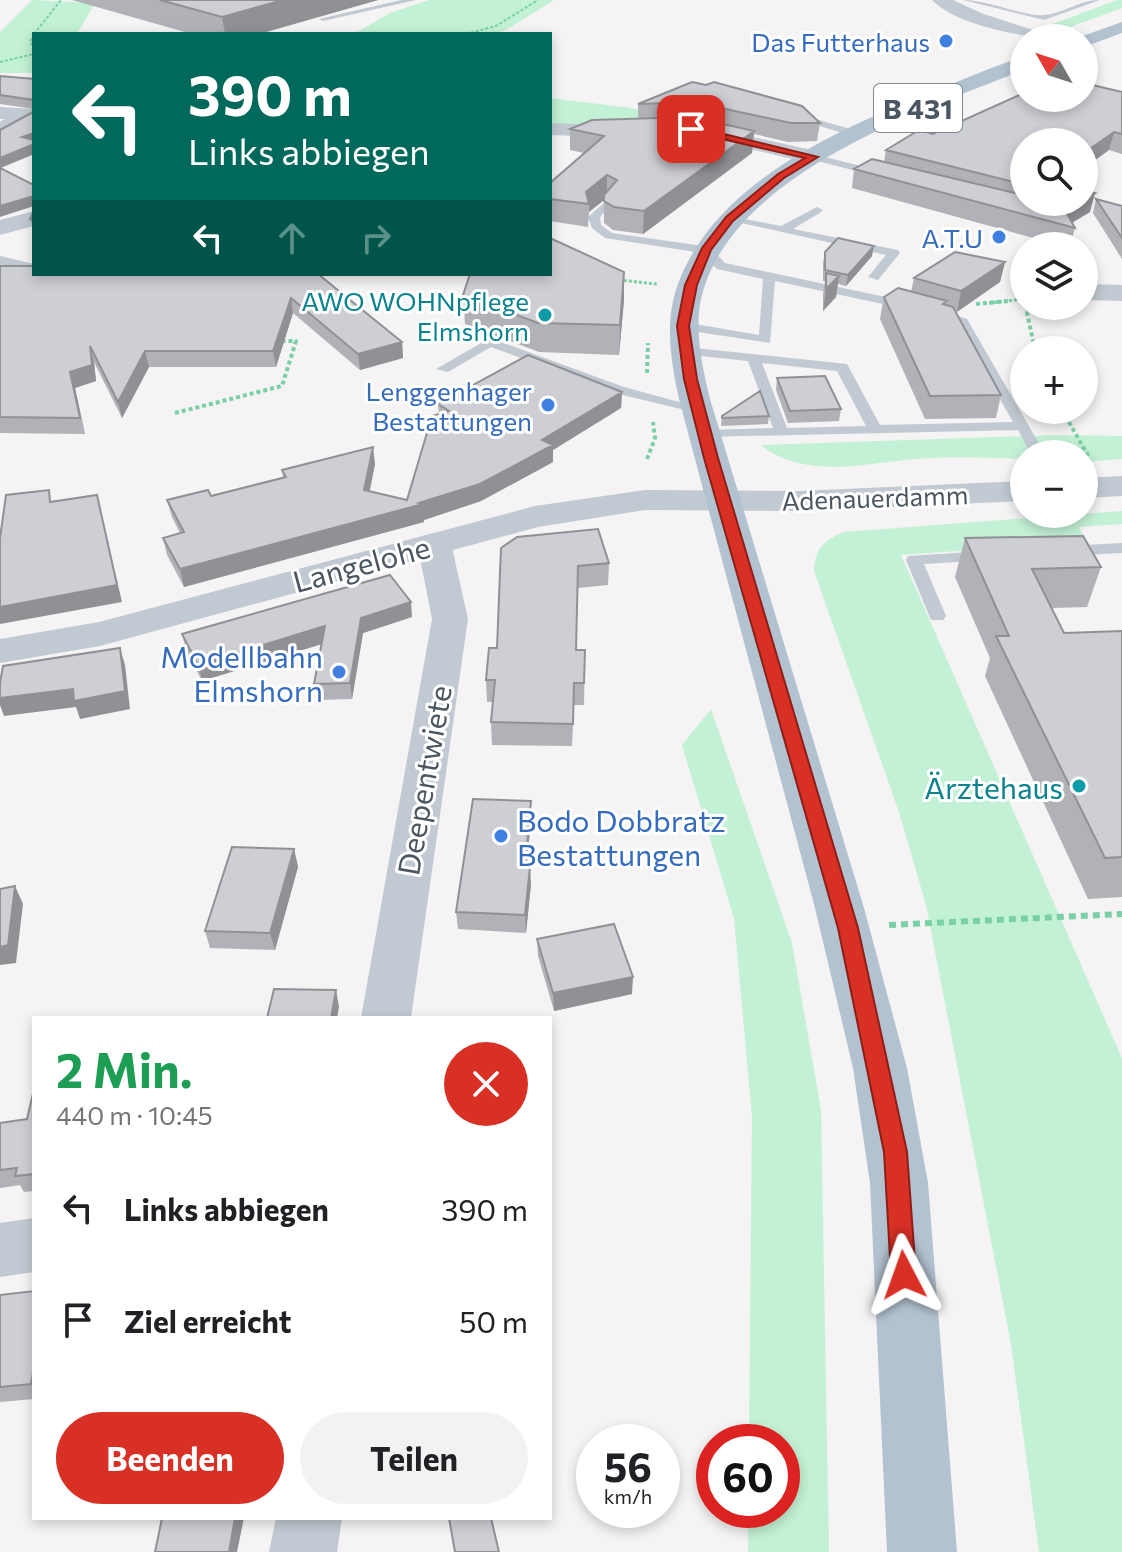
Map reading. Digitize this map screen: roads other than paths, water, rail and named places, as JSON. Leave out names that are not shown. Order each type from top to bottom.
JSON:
[{"type":"main road","points":[[1098,36],[1122,27]]},
{"type":"main road","name":"B 431","points":[[922,1552],[896,1152],[848,928],[783,713],[702,421],[684,339],[691,285],[706,250],[729,219],[781,176],[813,157],[1010,69]]},
{"type":"street","points":[[940,0],[975,17],[1010,27]]},
{"type":"street","points":[[0,113],[28,114],[0,131]]},
{"type":"street","points":[[552,129],[653,131]]},
{"type":"street","points":[[678,129],[716,134],[813,157]]},
{"type":"street","points":[[0,228],[32,219]]},
{"type":"street","points":[[0,264],[32,272]]},
{"type":"street","points":[[1098,292],[1122,293]]},
{"type":"street","name":"Adenauerdamm","points":[[725,501],[1010,491]]},
{"type":"street","name":"Langelohe","points":[[0,651],[100,634],[535,517],[645,500],[725,501]]},
{"type":"street","name":"Deepentwiete","points":[[386,1016],[450,619],[434,543]]},
{"type":"street","points":[[0,1250],[32,1245]]},
{"type":"street","points":[[303,1552],[309,1520]]},
{"type":"lane","points":[[323,19],[412,0]]},
{"type":"lane","points":[[967,0],[1044,18],[1096,0]]},
{"type":"lane","points":[[786,113],[860,135]]},
{"type":"lane","points":[[813,157],[898,179]]},
{"type":"lane","points":[[607,203],[594,217],[596,226],[609,236],[706,250],[721,266],[928,310],[962,322],[1030,440]]},
{"type":"lane","points":[[783,230],[817,210]]},
{"type":"lane","points":[[729,219],[894,253],[874,277]]},
{"type":"lane","points":[[684,339],[765,340],[769,276]]},
{"type":"lane","points":[[684,339],[753,356],[842,367],[875,429]]},
{"type":"lane","points":[[443,369],[490,342],[702,421],[782,433],[1023,426]]},
{"type":"lane","points":[[753,356],[782,433]]},
{"type":"lane","points":[[1042,553],[1122,548]]},
{"type":"lane","points":[[937,616],[914,560],[1010,555]]},
{"type":"place","name":"Das Futterhaus","points":[[946,41]]},
{"type":"place","name":"A.T.U","points":[[999,237]]},
{"type":"place","name":"AWO WOHNpflege Elmshorn","points":[[545,315]]},
{"type":"place","name":"Lenggenhager Bestattungen","points":[[548,405]]},
{"type":"place","name":"Modellbahn Elmshorn","points":[[339,672]]},
{"type":"place","name":"Ärztehaus","points":[[1079,786]]},
{"type":"place","name":"Bodo Dobbratz Bestattungen","points":[[501,836]]}]
